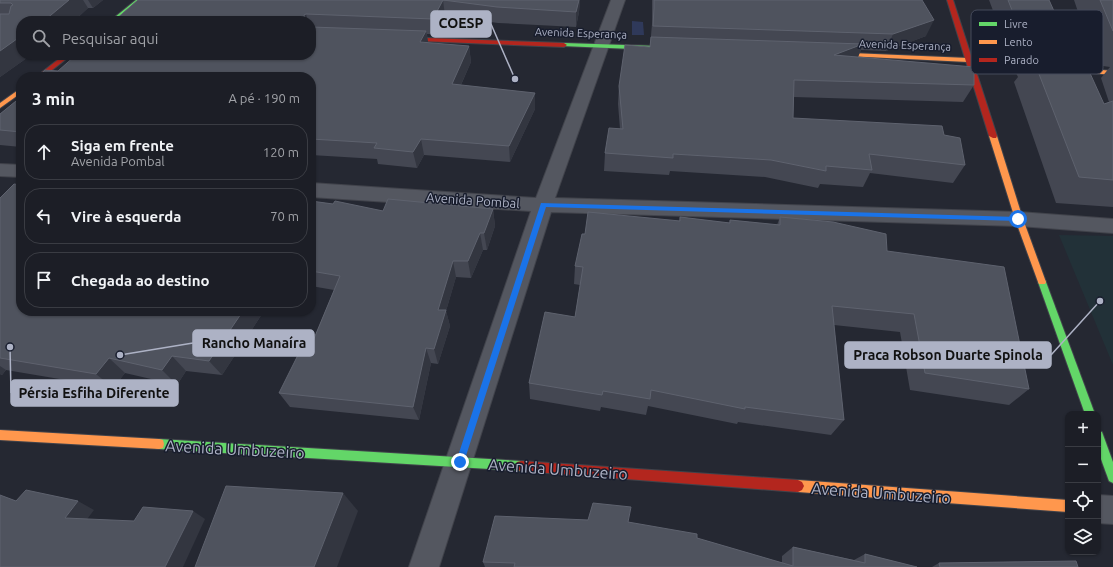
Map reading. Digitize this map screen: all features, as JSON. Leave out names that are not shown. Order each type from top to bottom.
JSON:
[{"type":"main road","points":[[119,16],[140,0]]},
{"type":"main road","points":[[950,0],[971,70]]},
{"type":"main road","name":"Avenida Esperança","points":[[390,38],[665,48]]},
{"type":"main road","name":"Avenida Esperança","points":[[817,54],[971,60]]},
{"type":"main road","points":[[46,72],[61,60]]},
{"type":"main road","name":"Avenida Esperança","points":[[1103,72],[1113,73]]},
{"type":"main road","points":[[972,74],[1018,219],[1089,411]]},
{"type":"main road","points":[[0,106],[16,94]]},
{"type":"main road","name":"Avenida Umbuzeiro","points":[[0,435],[460,462],[1065,506]]},
{"type":"main road","points":[[1101,444],[1113,477]]},
{"type":"street","points":[[424,567],[460,462],[543,205],[618,0]]},
{"type":"street","points":[[0,170],[16,171]]},
{"type":"street","name":"Avenida Pombal","points":[[316,190],[543,205],[1018,219],[1113,226]]},
{"type":"street","points":[[1101,509],[1113,510]]},
{"type":"shaded area","points":[[1059,235],[1113,236],[1113,365]]},
{"type":"water","points":[[632,21],[643,22],[644,35],[632,35]]},
{"type":"building","points":[[0,0],[69,0],[50,16],[16,16],[16,40],[0,51],[0,14],[9,14],[11,6],[13,5],[11,3],[0,3]]},
{"type":"building","points":[[138,0],[443,0],[433,19],[306,14],[304,16],[120,16]]},
{"type":"building","points":[[443,0],[579,0],[576,12],[497,7]]},
{"type":"building","points":[[654,0],[922,0],[934,20],[893,34],[653,26]]},
{"type":"building","points":[[1008,0],[1049,0],[1054,10],[1012,10]]},
{"type":"building","points":[[1100,0],[1113,0],[1113,31]]},
{"type":"building","points":[[316,27],[426,31],[420,42],[469,46],[452,84],[535,93],[509,146],[421,139],[413,152],[374,148],[377,143],[316,139],[316,72],[43,72],[45,70],[58,71],[70,60],[316,60]]},
{"type":"building","points":[[651,37],[863,44],[834,55],[971,67],[971,74],[974,74],[974,85],[794,80],[793,118],[942,126],[944,135],[960,138],[965,165],[869,154],[872,170],[826,166],[826,171],[771,160],[673,154],[673,158],[605,153],[609,128],[623,129],[619,86],[625,45],[650,47]]},
{"type":"building","points":[[1039,74],[1090,74],[1104,104],[1113,101],[1113,180],[1079,177]]},
{"type":"building","points":[[16,101],[16,132],[0,130],[0,114]]},
{"type":"building","points":[[14,184],[16,184],[16,316],[240,316],[209,361],[172,356],[162,370],[109,358],[96,374],[0,358],[0,198]]},
{"type":"building","points":[[388,199],[493,209],[484,233],[480,233],[468,261],[453,261],[438,310],[446,310],[434,349],[426,348],[413,407],[279,393],[299,353],[308,353],[340,276],[316,272],[316,202],[333,204],[335,201],[383,211]]},
{"type":"building","points":[[588,212],[680,221],[680,217],[730,223],[730,220],[780,225],[780,217],[833,222],[886,234],[887,251],[1004,267],[1029,389],[925,373],[914,314],[832,306],[844,420],[745,407],[745,409],[651,390],[650,399],[603,391],[602,395],[529,383],[545,312],[575,317],[583,267],[575,266],[582,234],[585,234]]},
{"type":"building","points":[[226,486],[343,493],[314,567],[195,567]]},
{"type":"building","points":[[26,490],[78,501],[65,518],[134,521],[143,507],[193,511],[165,567],[0,567],[0,495],[16,501]]},
{"type":"building","points":[[593,503],[631,507],[628,522],[697,534],[697,538],[793,566],[793,547],[865,563],[865,554],[917,567],[514,567],[515,563],[483,562],[495,516],[588,520]]},
{"type":"building","points":[[1076,561],[1078,567],[940,567],[939,563]]},
{"type":"traffic: fast","points":[[119,16],[140,0]]},
{"type":"traffic: fast","points":[[564,45],[656,48]]},
{"type":"traffic: fast","points":[[1042,282],[1089,411]]},
{"type":"traffic: fast","points":[[159,444],[521,466]]},
{"type":"traffic: fast","points":[[1101,444],[1113,477]]},
{"type":"traffic: slow","points":[[828,54],[971,60]]},
{"type":"traffic: slow","points":[[1103,72],[1113,73]]},
{"type":"traffic: slow","points":[[0,106],[16,94]]},
{"type":"traffic: slow","points":[[993,136],[1019,219],[1042,282]]},
{"type":"traffic: slow","points":[[0,435],[159,444]]},
{"type":"traffic: slow","points":[[798,486],[1065,506]]},
{"type":"traffic: jam","points":[[950,0],[971,66]]},
{"type":"traffic: jam","points":[[398,39],[564,45]]},
{"type":"traffic: jam","points":[[46,72],[61,60]]},
{"type":"traffic: jam","points":[[973,74],[993,136]]},
{"type":"traffic: jam","points":[[521,466],[798,486]]},
{"type":"place","name":"COESP","points":[[515,79]]},
{"type":"place","name":"Praca Robson Duarte Spinola","points":[[1100,301]]},
{"type":"place","name":"Pérsia Esfiha Diferente","points":[[10,347]]},
{"type":"place","name":"Rancho Manaíra","points":[[120,355]]},
{"type":"route","points":[[460,462],[543,205],[1018,219]]}]
